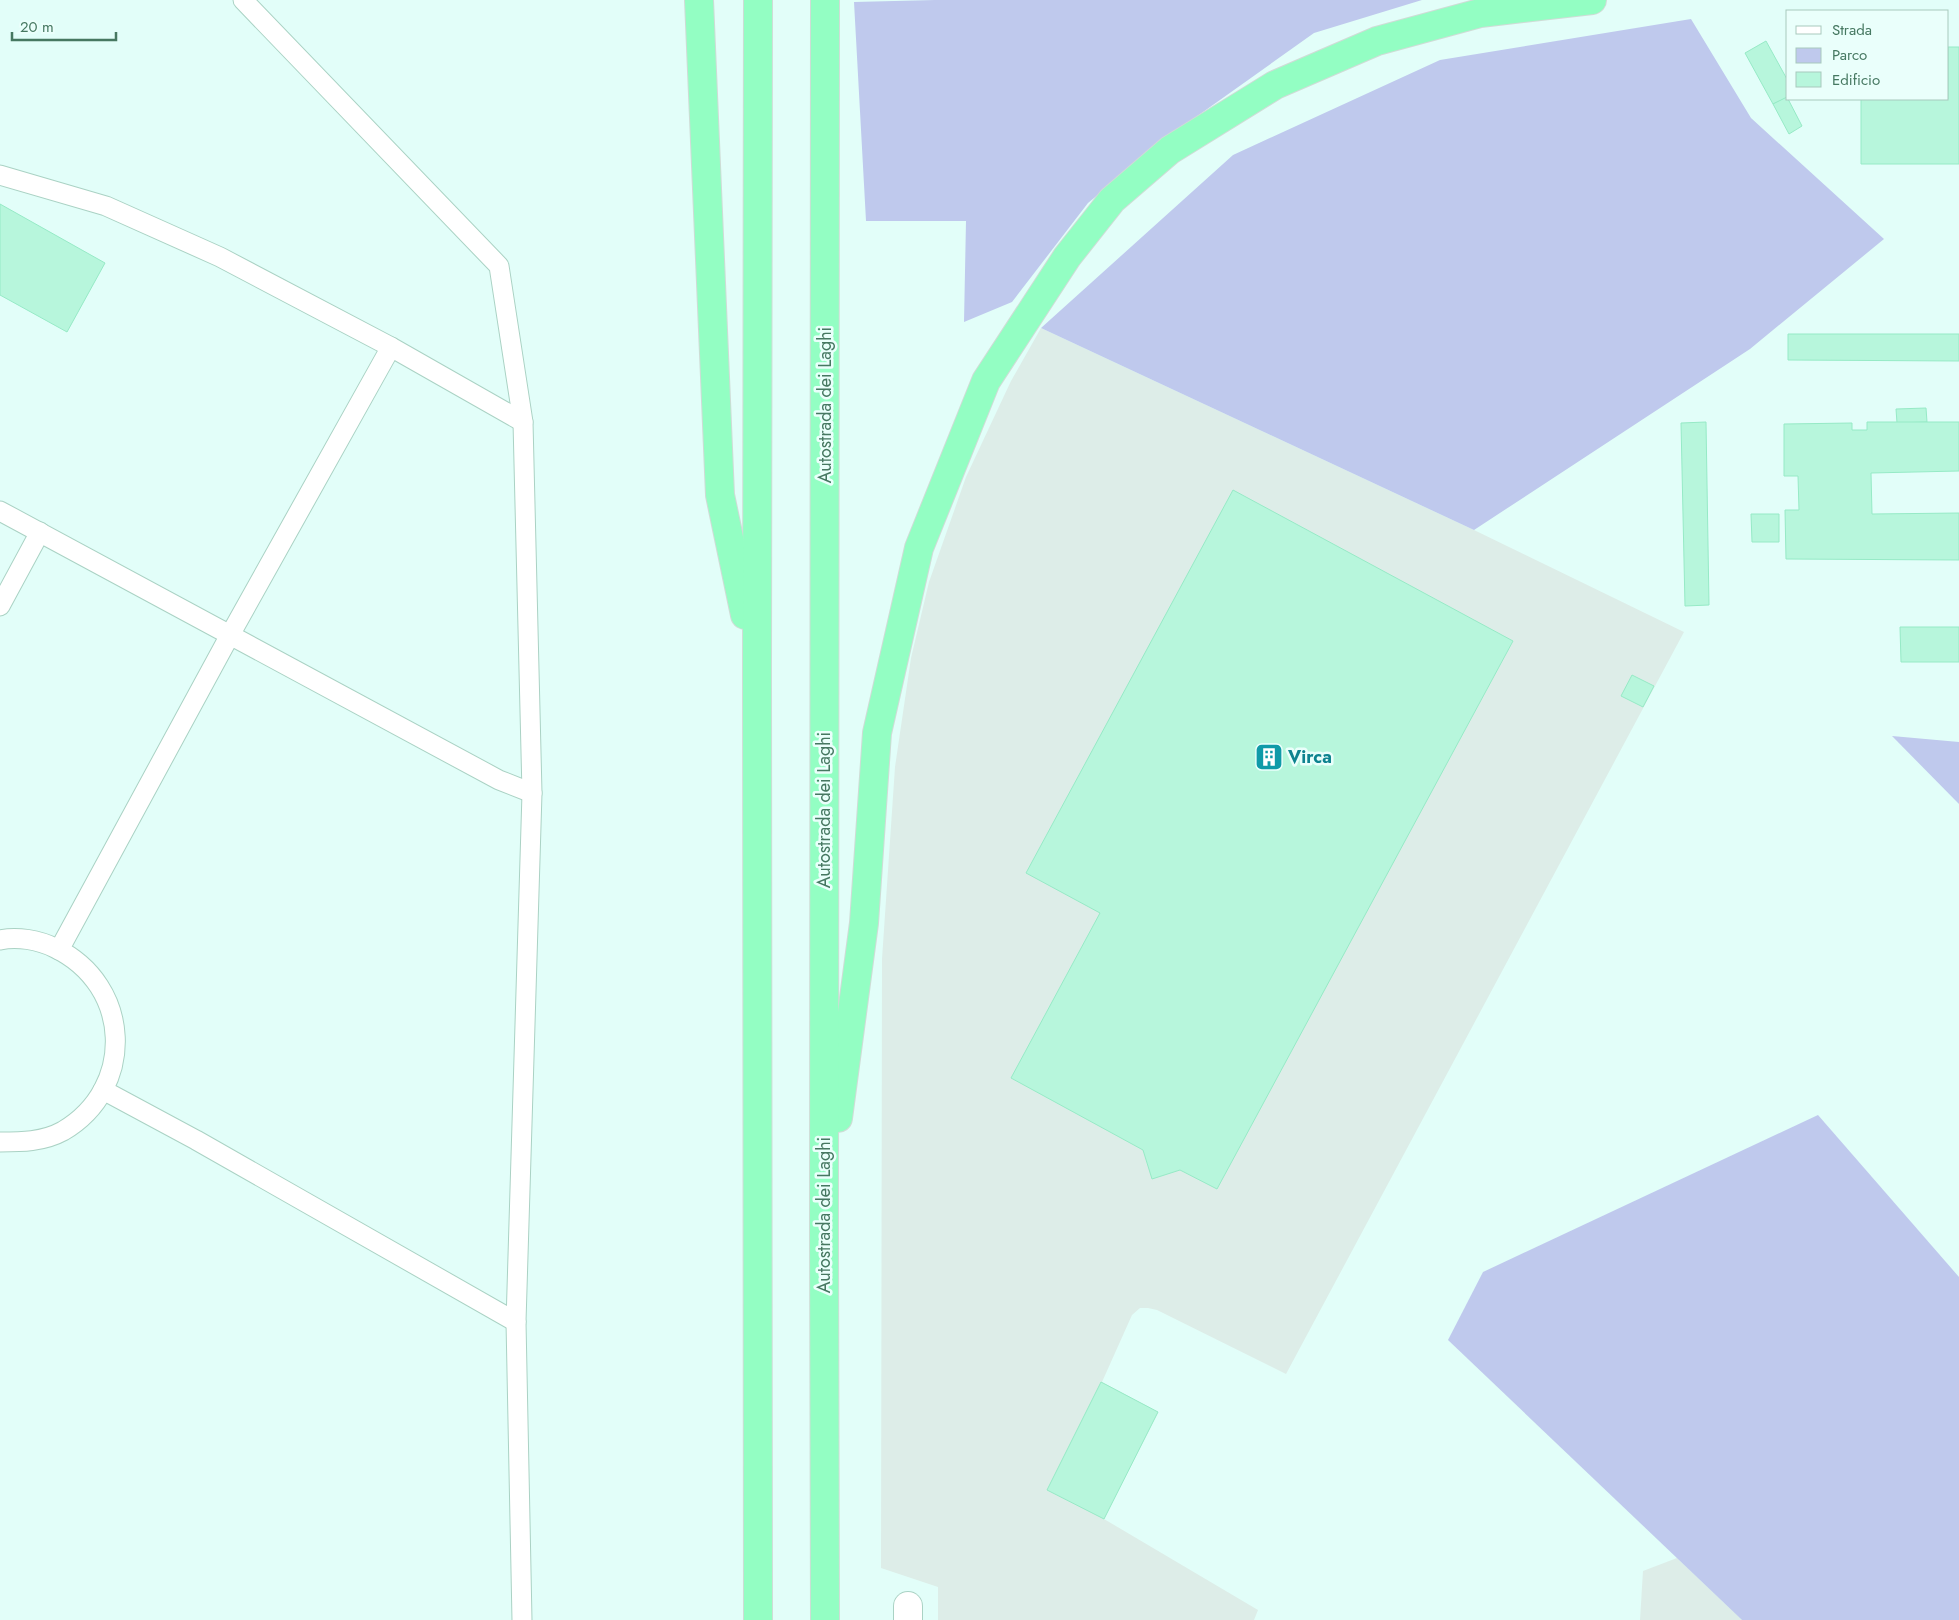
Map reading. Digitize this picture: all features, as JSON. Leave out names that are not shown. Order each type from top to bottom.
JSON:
[{"type":"highway","points":[[698,0],[720,495],[757,672]]},
{"type":"highway","points":[[758,0],[758,1620]]},
{"type":"highway","name":"Autostrada dei Laghi","points":[[825,0],[825,1620]]},
{"type":"highway","points":[[824,1229],[864,923],[877,733],[919,548],[986,381],[1067,257],[1112,200],[1170,150],[1275,85],[1377,40],[1480,13],[1592,0]]},
{"type":"lane","points":[[243,0],[499,266],[523,422],[532,793],[516,1322],[522,1620]]},
{"type":"lane","points":[[0,175],[106,206],[220,258],[391,346],[523,422]]},
{"type":"lane","points":[[59,950],[230,635],[391,346]]},
{"type":"lane","points":[[0,511],[499,780],[532,793]]},
{"type":"lane","points":[[0,606],[40,532]]},
{"type":"lane","points":[[0,940],[8,938],[42,942],[74,958],[98,982],[113,1015],[116,1049],[107,1083],[88,1112],[62,1132],[31,1142],[0,1142]]},
{"type":"lane","points":[[103,1090],[196,1140],[516,1322]]},
{"type":"shaded area","points":[[1041,328],[1474,530],[1684,632],[1286,1374],[1157,1310],[1140,1308],[1132,1315],[1102,1382],[1158,1412],[1104,1519],[1258,1610],[1254,1620],[938,1620],[938,1587],[881,1568],[882,959],[895,767],[911,658],[929,582],[966,477],[1011,381]]},
{"type":"shaded area","points":[[1677,1558],[1742,1620],[1640,1620],[1643,1571]]},
{"type":"green space","points":[[935,0],[1422,0],[1314,33],[1165,139],[1088,203],[1012,302],[964,322],[966,221],[866,221],[854,2]]},
{"type":"green space","points":[[1691,19],[1751,118],[1884,239],[1750,349],[1474,530],[1041,328],[1233,155],[1440,60]]},
{"type":"green space","points":[[1892,736],[1959,742],[1959,804]]},
{"type":"green space","points":[[1818,1115],[1959,1277],[1959,1620],[1742,1620],[1448,1340],[1483,1272]]},
{"type":"building","points":[[1766,41],[1786,77],[1786,98],[1773,104],[1745,53]]},
{"type":"building","points":[[1949,47],[1959,47],[1959,164],[1861,164],[1861,100],[1949,100]]},
{"type":"building","points":[[1786,98],[1802,126],[1789,134],[1773,104]]},
{"type":"building","points":[[0,204],[105,263],[67,332],[0,295]]},
{"type":"building","points":[[1788,334],[1959,334],[1959,361],[1788,360]]},
{"type":"building","points":[[1926,408],[1927,422],[1897,423],[1896,409]]},
{"type":"building","points":[[1706,422],[1709,605],[1685,606],[1681,423]]},
{"type":"building","points":[[1867,422],[1959,422],[1959,471],[1871,473],[1872,514],[1959,513],[1959,560],[1786,559],[1785,510],[1799,510],[1798,476],[1784,476],[1784,424],[1852,423],[1852,430],[1867,430]]},
{"type":"building","name":"Virca","points":[[1233,490],[1513,641],[1217,1189],[1180,1170],[1152,1179],[1143,1150],[1011,1078],[1100,913],[1026,873]]},
{"type":"building","points":[[1751,514],[1779,514],[1779,542],[1752,542]]},
{"type":"building","points":[[1900,627],[1959,627],[1959,662],[1901,662]]},
{"type":"building","points":[[1632,675],[1654,686],[1643,707],[1621,696]]},
{"type":"building","points":[[1101,1382],[1158,1412],[1104,1519],[1047,1490]]},
{"type":"place","name":"Virca","points":[[1269,757]]}]
